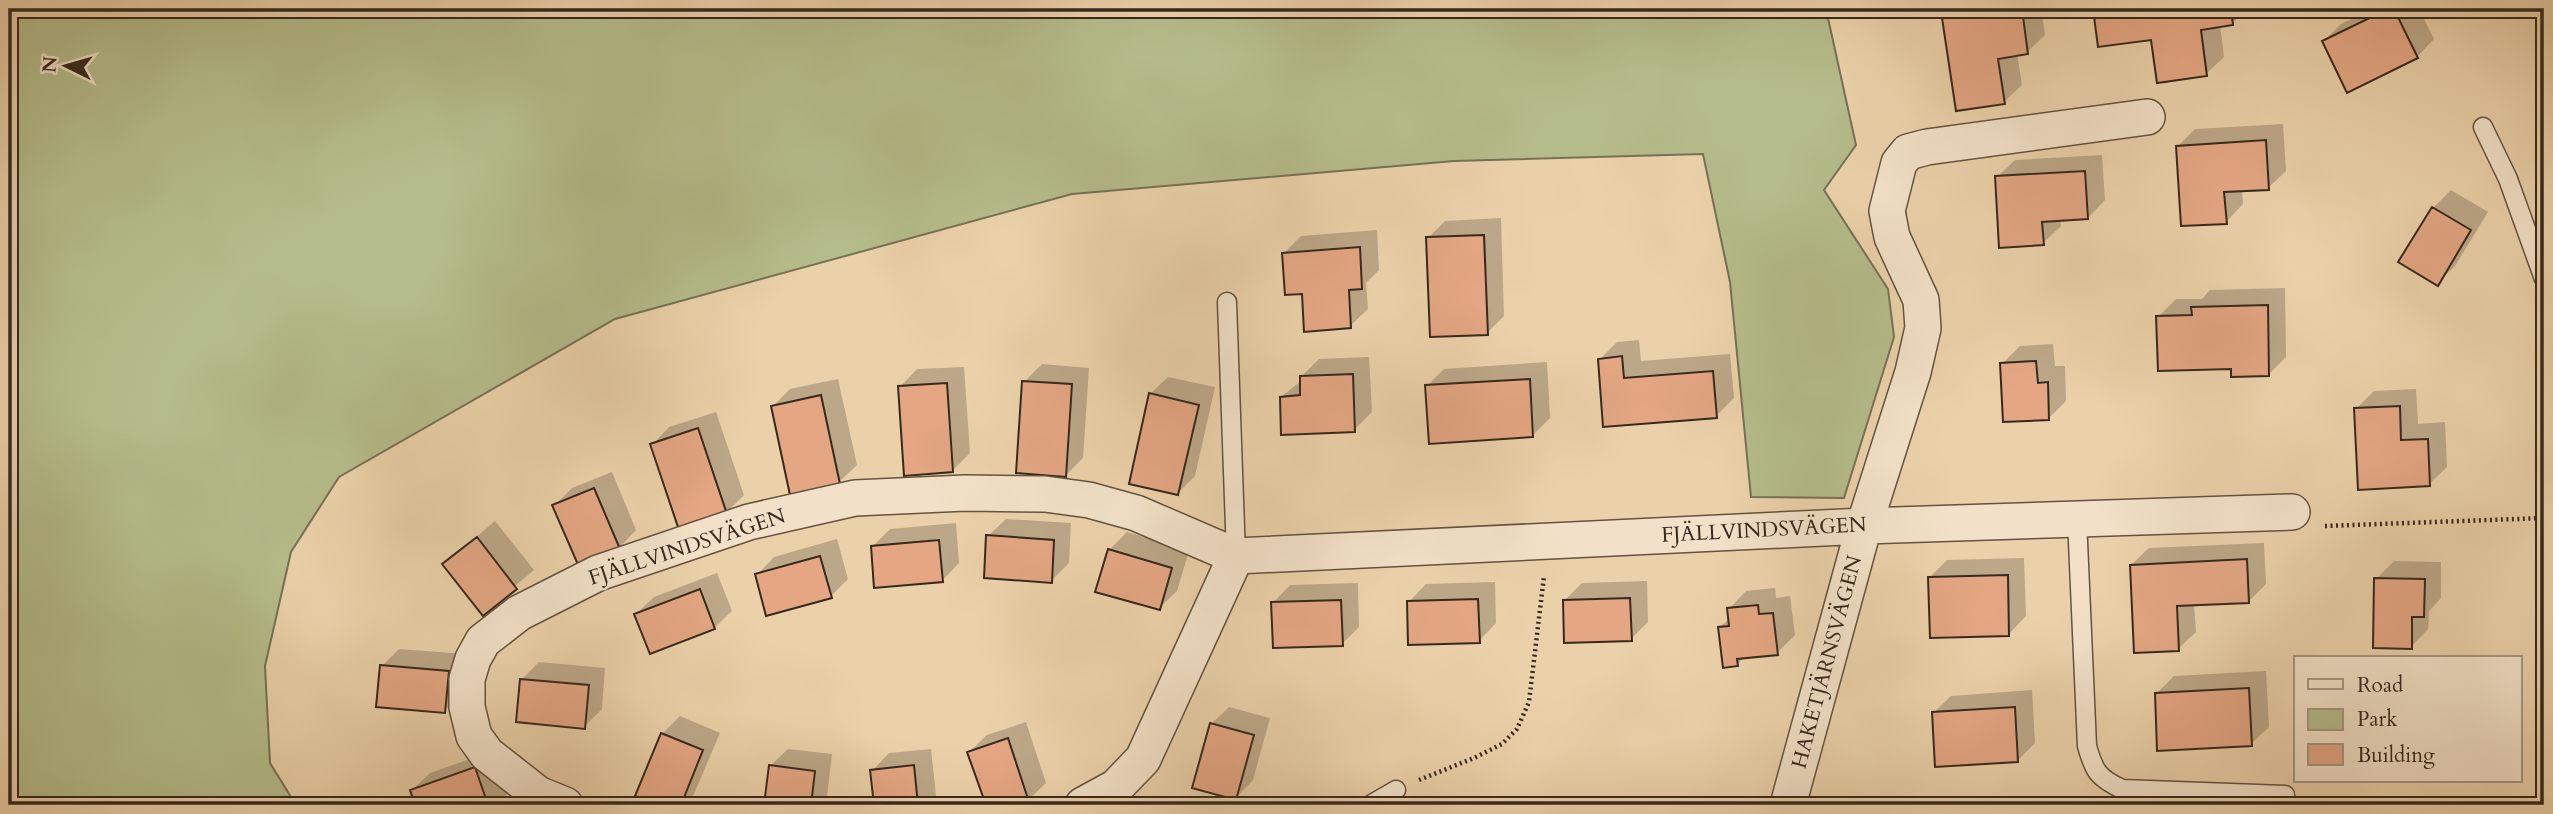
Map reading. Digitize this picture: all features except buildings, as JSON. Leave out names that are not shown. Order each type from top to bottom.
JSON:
[{"type":"street","name":"HAKETJÄRNSVÄGEN","points":[[1788,805],[1864,526],[1913,372],[1923,328],[1921,300],[1892,237],[1887,211],[1899,163],[1909,152],[1927,147],[2147,117]]},
{"type":"street","name":"FJÄLLVINDSVÄGEN","points":[[565,805],[538,794],[487,754],[474,736],[467,707],[467,679],[473,659],[483,641],[519,613],[598,573],[749,522],[855,498],[965,493],[1045,494],[1089,500],[1136,513],[1236,556],[1864,526],[2292,512]]},
{"type":"street","points":[[1083,805],[1121,796],[1143,758],[1236,556]]},
{"type":"lane","points":[[2483,127],[2508,179],[2544,279]]},
{"type":"lane","points":[[1227,302],[1236,556]]},
{"type":"lane","points":[[2077,519],[2088,746],[2093,768],[2104,781],[2122,789],[2285,795]]},
{"type":"lane","points":[[1370,805],[1396,790]]},
{"type":"path","points":[[2292,512],[2325,526],[2544,518]]},
{"type":"path","points":[[1396,790],[1493,749],[1517,729],[1529,702],[1549,541]]},
{"type":"green space","points":[[9,9],[1826,9],[1856,145],[1824,190],[1888,289],[1894,337],[1844,498],[1751,497],[1730,282],[1703,154],[1454,161],[1072,194],[615,319],[339,477],[291,552],[265,666],[270,763],[296,805],[9,805]]}]
